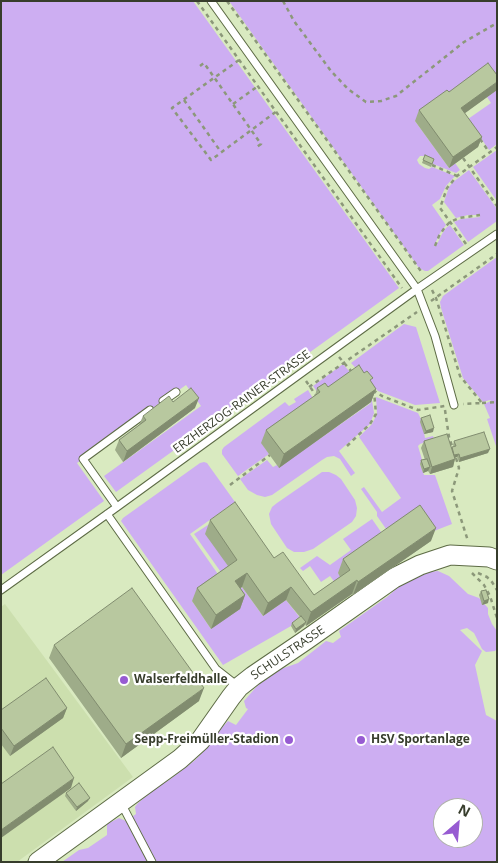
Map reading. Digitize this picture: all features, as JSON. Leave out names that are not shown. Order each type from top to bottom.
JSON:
[{"type":"street","name":"SCHULSTRASSE","points":[[38,862],[180,759],[200,741],[239,687],[252,676],[394,578],[420,565],[450,555],[489,556],[497,560]]},
{"type":"lane","points":[[211,1],[417,289],[435,336],[454,405]]},
{"type":"lane","name":"ERZHERZOG-RAINER-STRASSE","points":[[1,590],[417,289],[497,234]]},
{"type":"lane","points":[[161,403],[176,392]]},
{"type":"lane","points":[[118,507],[83,459],[153,408]]},
{"type":"lane","points":[[106,514],[216,669],[239,687]]},
{"type":"lane","points":[[120,802],[152,862]]},
{"type":"path","points":[[196,1],[408,296]]},
{"type":"path","points":[[282,1],[294,21],[331,71],[348,89],[366,102],[382,101],[396,96],[464,42],[497,23]]},
{"type":"path","points":[[248,53],[172,108],[210,160],[285,105]]},
{"type":"path","points":[[200,66],[204,63],[252,130],[261,144],[257,146]]},
{"type":"path","points":[[233,104],[267,79]]},
{"type":"path","points":[[184,100],[222,152]]},
{"type":"path","points":[[478,137],[489,152]]},
{"type":"path","points":[[471,252],[440,208],[447,188],[457,176],[497,147]]},
{"type":"path","points":[[463,158],[497,206]]},
{"type":"path","points":[[432,165],[457,176]]},
{"type":"path","points":[[435,246],[439,236],[450,222],[458,218],[480,215]]},
{"type":"path","points":[[310,387],[497,254]]},
{"type":"path","points":[[334,350],[354,374]]},
{"type":"path","points":[[300,374],[317,398]]},
{"type":"path","points":[[370,388],[382,396],[418,410],[444,406],[453,450]]},
{"type":"path","points":[[347,446],[370,424],[376,414],[374,391]]},
{"type":"path","points":[[482,403],[497,402]]},
{"type":"path","points":[[230,485],[270,455]]},
{"type":"path","points":[[456,458],[459,468],[452,491],[468,540],[467,554]]},
{"type":"path","points":[[497,590],[486,577],[479,573],[472,573],[484,585],[490,596],[497,618]]},
{"type":"shaded area","points":[[1,1],[193,1],[399,288],[116,492],[104,476],[201,406],[186,385],[77,463],[104,501],[1,575]]},
{"type":"shaded area","points":[[229,1],[497,1],[497,144],[489,150],[468,119],[491,103],[487,97],[496,90],[415,121],[449,168],[455,163],[460,170],[456,173],[433,164],[432,160],[424,156],[420,156],[417,160],[425,168],[429,169],[432,167],[455,176],[446,186],[440,199],[432,205],[446,225],[434,246],[436,246],[446,228],[450,225],[464,245],[428,271],[419,268]]},
{"type":"shaded area","points":[[497,150],[497,201],[473,167]]},
{"type":"shaded area","points":[[469,170],[497,209],[497,221],[468,242],[454,222],[461,219],[480,217],[480,215],[456,218],[444,202],[449,187]]},
{"type":"shaded area","points":[[497,257],[497,449],[487,419],[490,418],[484,404],[491,401],[483,402],[463,378],[440,302],[443,296]]},
{"type":"shaded area","points":[[404,324],[416,327],[440,403],[415,405],[378,391],[351,363]]},
{"type":"shaded area","points":[[343,364],[355,378],[323,400],[313,386]]},
{"type":"shaded area","points":[[308,390],[314,400],[262,443],[269,454],[238,476],[222,454],[224,447],[285,402],[289,406],[296,402],[294,399]]},
{"type":"shaded area","points":[[371,394],[374,413],[370,424],[339,451],[355,473],[351,476],[340,459],[334,456],[327,457],[272,495],[265,497],[248,490],[240,479],[267,460],[273,467],[277,465],[279,467],[371,403]]},
{"type":"shaded area","points":[[376,397],[418,413],[422,421],[425,438],[433,436],[434,439],[418,446],[423,463],[420,464],[424,475],[435,475],[452,524],[429,533],[431,541],[391,536],[361,489],[364,487],[382,512],[401,498],[359,437],[372,424],[377,414]]},
{"type":"shaded area","points":[[200,463],[207,463],[235,502],[190,534],[222,580],[192,601],[211,629],[231,595],[242,587],[263,616],[286,600],[301,619],[223,665],[121,521]]},
{"type":"shaded area","points":[[322,472],[329,472],[341,479],[355,500],[356,516],[352,522],[313,549],[304,552],[294,552],[287,548],[271,524],[269,514],[272,507],[277,503]]},
{"type":"shaded area","points":[[372,519],[386,539],[338,573],[345,583],[339,588],[330,576],[321,582],[310,566],[303,571],[300,568],[317,556],[330,565],[351,550],[343,539]]},
{"type":"shaded area","points":[[211,523],[232,573],[225,578],[194,534]]},
{"type":"shaded area","name":"HSV Sportanlage","points":[[438,571],[449,576],[468,594],[479,598],[488,608],[488,614],[497,631],[497,649],[486,652],[482,649],[474,633],[467,628],[460,630],[482,651],[475,665],[486,715],[497,721],[497,862],[62,862],[79,850],[88,848],[107,835],[107,824],[119,818],[126,821],[136,814],[135,807],[138,803],[194,761],[228,721],[236,725],[248,709],[244,701],[258,685],[281,669],[298,663],[326,641],[333,643],[341,637],[339,631],[387,597],[410,577]]},
{"type":"shaded area","points":[[5,604],[133,777],[17,862],[1,862],[1,607]]},
{"type":"building","points":[[488,63],[497,75],[497,82],[461,108],[482,137],[453,157],[419,110],[447,90],[449,92]]},
{"type":"building","points":[[425,155],[434,159],[432,164],[423,160]]},
{"type":"building","points":[[359,365],[364,373],[367,371],[373,378],[370,380],[376,389],[284,454],[266,430],[320,392],[317,388],[325,383],[328,387]]},
{"type":"building","points":[[191,388],[199,398],[127,451],[119,440],[146,420],[143,416],[169,396],[173,402]]},
{"type":"building","points":[[430,415],[434,428],[426,431],[421,418]]},
{"type":"building","points":[[484,432],[490,449],[460,458],[459,454],[454,455],[452,447],[456,446],[454,441]]},
{"type":"building","points":[[447,434],[455,459],[432,467],[424,441]]},
{"type":"building","points":[[427,459],[430,467],[424,469],[421,460]]},
{"type":"building","points":[[235,502],[274,558],[283,552],[314,595],[350,570],[343,559],[420,505],[436,528],[311,612],[291,587],[268,603],[247,573],[235,581],[245,595],[216,615],[197,588],[237,560],[210,520]]},
{"type":"building","name":"Walserfeldhalle","points":[[132,588],[204,688],[126,744],[54,645]]},
{"type":"building","points":[[486,590],[489,599],[484,601],[481,591]]},
{"type":"building","points":[[301,616],[306,622],[296,629],[292,623]]},
{"type":"building","points":[[46,678],[67,708],[14,746],[1,728],[1,710]]},
{"type":"building","points":[[53,747],[74,778],[1,830],[1,784]]},
{"type":"building","points":[[79,783],[90,798],[77,807],[66,793]]},
{"type":"place","name":"Walserfeldhalle","points":[[124,680]]},
{"type":"place","name":"Sepp-Freimüller-Stadion","points":[[289,740]]},
{"type":"place","name":"HSV Sportanlage","points":[[361,740]]}]
